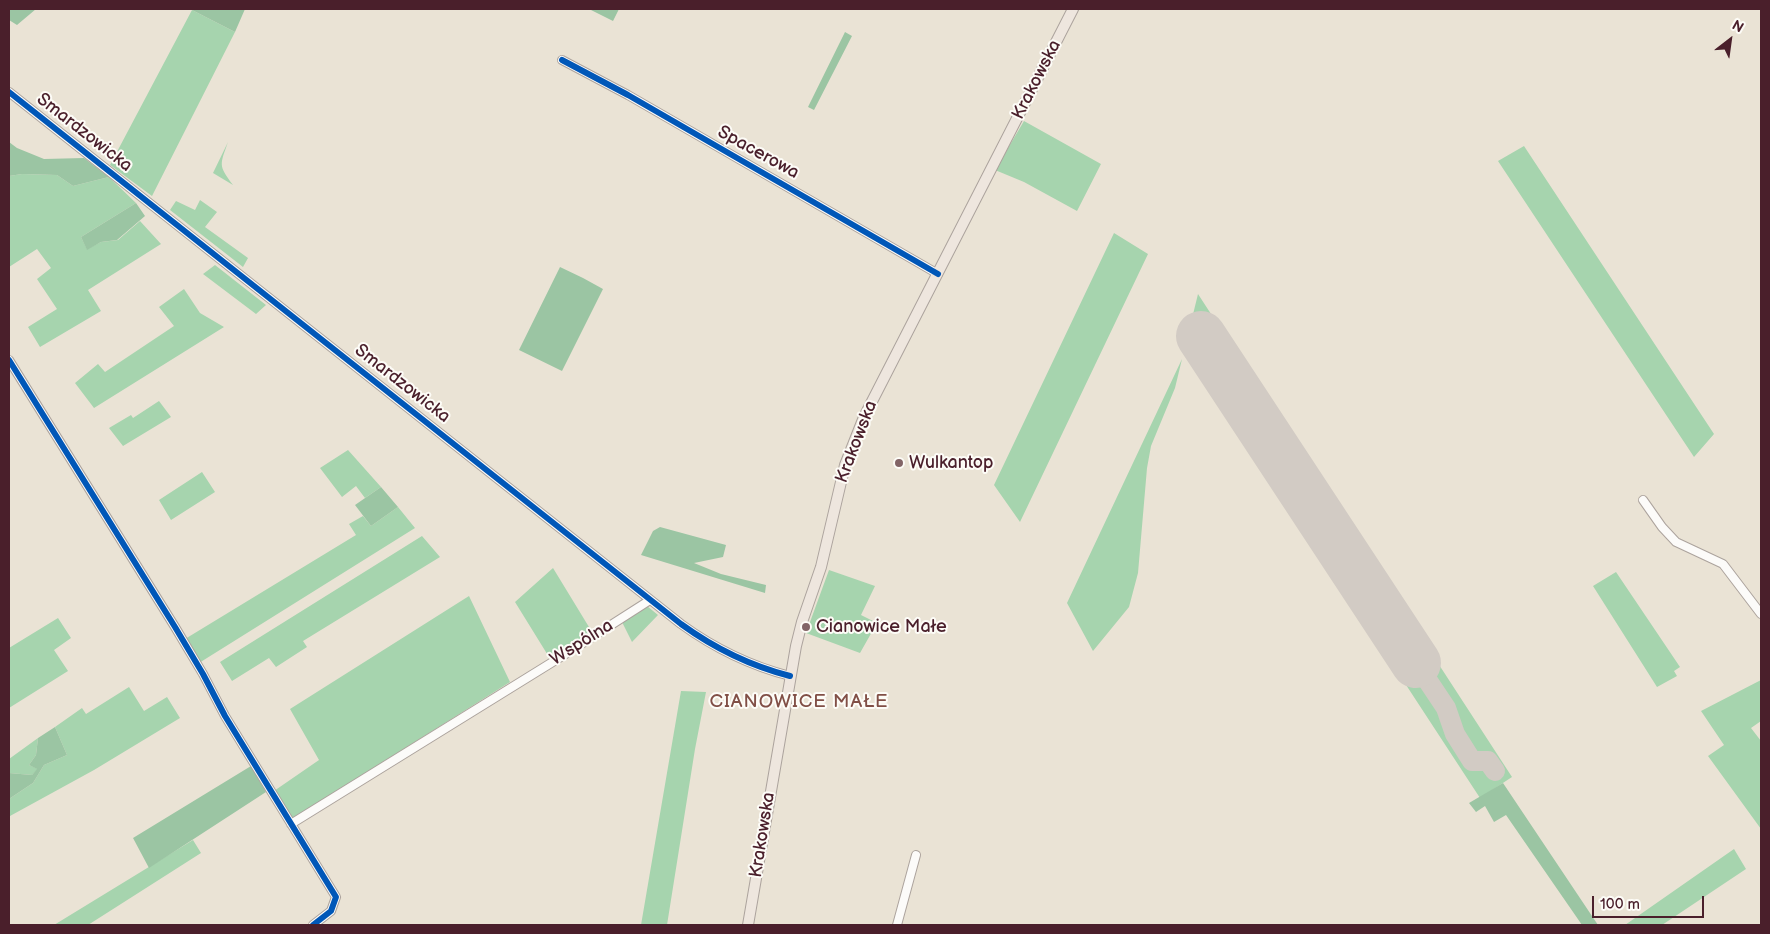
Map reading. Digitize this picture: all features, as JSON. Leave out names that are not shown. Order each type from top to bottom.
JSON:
[{"type":"main road","name":"Krakowska","points":[[748,925],[790,676],[800,630],[825,553],[845,465],[864,417],[1073,9]]},
{"type":"street","name":"Spacerowa","points":[[562,60],[628,95],[938,274]]},
{"type":"street","name":"Smardzowicka","points":[[9,92],[691,631],[713,645],[750,663],[790,676]]},
{"type":"street","points":[[9,360],[175,627],[225,716],[336,897],[331,911],[313,925]]},
{"type":"street","points":[[1643,500],[1662,527],[1676,542],[1722,564],[1761,614]]},
{"type":"street","name":"Wspólna","points":[[291,824],[650,600]]},
{"type":"street","points":[[897,925],[916,855]]},
{"type":"green space","points":[[9,9],[36,9],[17,25],[9,20]]},
{"type":"green space","points":[[192,9],[245,9],[235,32]]},
{"type":"green space","points":[[589,9],[619,9],[613,21]]},
{"type":"green space","points":[[192,10],[235,32],[152,196],[110,165]]},
{"type":"green space","points":[[845,32],[852,36],[814,110],[808,107]]},
{"type":"green space","points":[[1024,121],[1101,164],[1077,211],[1024,182],[995,170]]},
{"type":"green space","points":[[9,142],[17,148],[44,159],[84,158],[109,177],[73,186],[57,175],[22,174],[9,176]]},
{"type":"green space","points":[[228,142],[222,165],[233,185],[213,173]]},
{"type":"green space","points":[[1524,146],[1714,434],[1694,457],[1498,161]]},
{"type":"green space","points":[[22,174],[57,175],[73,186],[109,177],[136,203],[81,237],[87,249],[101,242],[118,240],[140,221],[161,244],[88,290],[101,311],[40,347],[28,327],[57,309],[37,279],[51,268],[37,249],[9,267],[9,176]]},
{"type":"green space","points":[[200,200],[217,212],[205,227],[248,258],[243,267],[170,210],[176,201],[195,210]]},
{"type":"green space","points":[[136,203],[145,216],[117,240],[101,242],[87,250],[81,237]]},
{"type":"green space","points":[[1114,233],[1148,254],[1020,522],[994,485]]},
{"type":"green space","points":[[215,265],[266,305],[256,314],[203,274]]},
{"type":"green space","points":[[560,267],[603,289],[562,371],[519,350]]},
{"type":"green space","points":[[184,289],[200,313],[224,327],[94,408],[75,383],[98,364],[105,372],[174,326],[159,307]]},
{"type":"green space","points":[[1198,294],[1512,777],[1480,798],[1185,347]]},
{"type":"green space","points":[[1182,359],[1175,388],[1151,446],[1147,468],[1138,573],[1129,607],[1093,651],[1067,603]]},
{"type":"green space","points":[[159,401],[171,417],[123,446],[109,428],[131,415],[133,418]]},
{"type":"green space","points":[[348,450],[381,487],[365,498],[356,486],[342,497],[320,468]]},
{"type":"green space","points":[[202,472],[215,492],[171,520],[159,500]]},
{"type":"green space","points":[[381,487],[398,507],[371,526],[355,505]]},
{"type":"green space","points":[[398,507],[415,528],[199,663],[185,639],[356,535],[349,524],[363,516],[371,526]]},
{"type":"green space","points":[[660,527],[726,545],[723,557],[694,563],[721,574],[766,585],[765,593],[641,555],[653,531]]},
{"type":"green space","points":[[422,536],[440,557],[303,641],[307,647],[276,667],[269,658],[232,681],[220,662]]},
{"type":"green space","points":[[553,568],[592,632],[549,657],[515,602]]},
{"type":"green space","points":[[829,570],[875,586],[861,615],[877,623],[860,653],[806,633]]},
{"type":"green space","points":[[1616,572],[1680,667],[1674,671],[1677,676],[1657,687],[1593,586]]},
{"type":"green space","points":[[469,596],[510,682],[293,819],[274,791],[319,760],[290,709]]},
{"type":"green space","points":[[647,606],[658,615],[632,642],[622,622]]},
{"type":"green space","points":[[58,618],[71,638],[54,650],[68,671],[9,708],[9,648]]},
{"type":"green space","points":[[1761,680],[1761,721],[1751,728],[1761,741],[1761,829],[1708,756],[1724,745],[1701,711]]},
{"type":"green space","points":[[129,687],[144,711],[167,697],[180,718],[9,818],[9,799],[33,783],[44,765],[67,755],[55,727],[82,708],[86,714]]},
{"type":"green space","points":[[681,691],[706,692],[667,925],[641,925]]},
{"type":"green space","points":[[55,727],[67,755],[44,765],[33,783],[9,799],[9,773],[32,775],[37,769],[29,765],[36,755],[38,738]]},
{"type":"green space","points":[[38,738],[36,755],[29,765],[38,769],[32,775],[9,773],[9,759]]},
{"type":"green space","points":[[251,766],[266,792],[149,868],[133,838]]},
{"type":"green space","points":[[1503,783],[1598,925],[1582,925],[1506,815],[1494,822],[1485,806],[1476,812],[1469,803]]},
{"type":"green space","points":[[193,840],[201,853],[88,925],[54,925]]},
{"type":"green space","points":[[1734,849],[1746,869],[1662,925],[1625,925]]},
{"type":"taxiway","points":[[1416,663],[1446,708],[1455,734],[1472,761],[1488,761],[1495,771]]},
{"type":"runway","points":[[1201,336],[1416,663]]},
{"type":"cycle path","points":[[562,60],[628,95],[938,274]]},
{"type":"cycle path","points":[[9,92],[681,624],[706,641],[733,655],[761,667],[790,676]]},
{"type":"cycle path","points":[[9,360],[175,627],[225,716],[336,897],[331,911],[313,925]]},
{"type":"place","name":"Wulkantop","points":[[899,463]]},
{"type":"place","name":"Cianowice Małe","points":[[806,627]]},
{"type":"district","name":"CIANOWICE MAŁE","points":[[799,702]]}]
